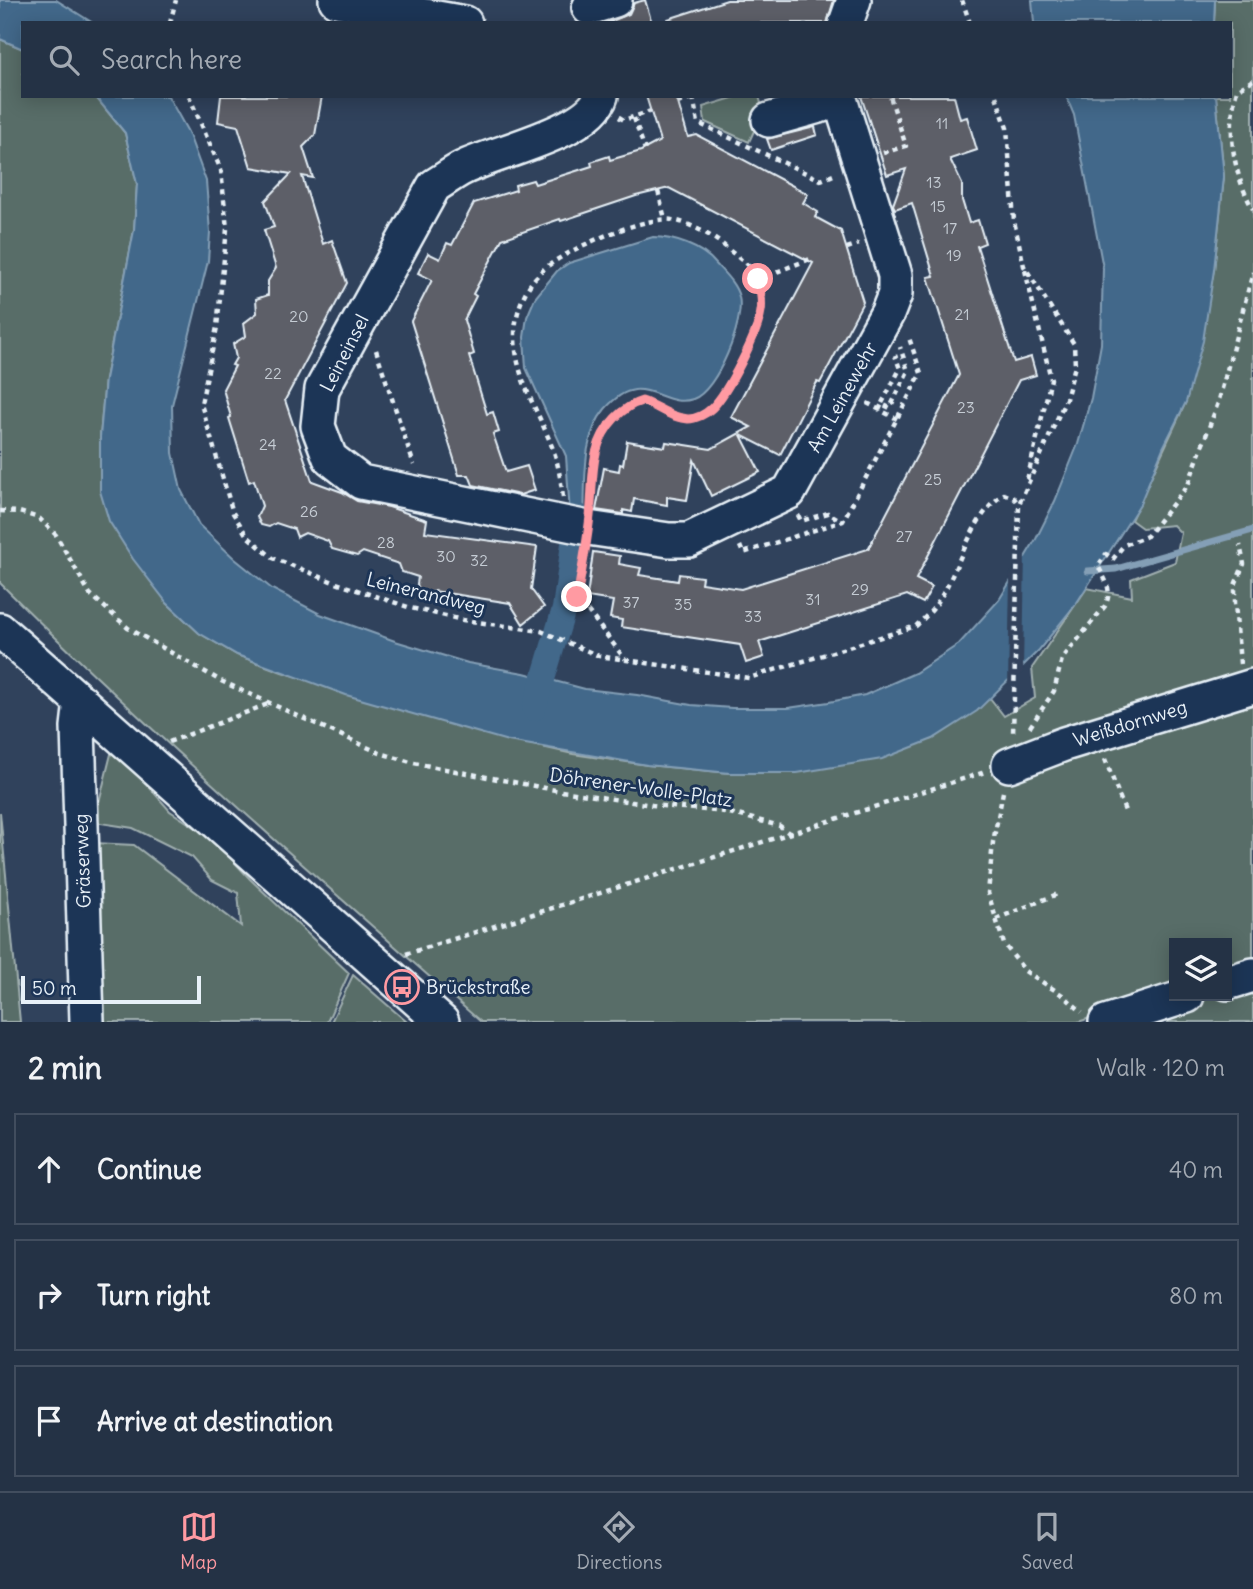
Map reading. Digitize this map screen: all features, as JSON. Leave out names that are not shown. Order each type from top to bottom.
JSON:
[{"type":"street","points":[[336,0],[454,21]]},
{"type":"street","points":[[847,21],[854,0]]},
{"type":"street","name":"Leineinsel","points":[[576,525],[361,482],[330,458],[318,426],[322,389],[435,186],[462,168],[571,127],[599,103],[600,98]]},
{"type":"street","points":[[769,120],[840,98]]},
{"type":"street","name":"Am Leinewehr","points":[[576,525],[669,540],[689,540],[789,492],[888,312],[895,294],[895,275],[840,98]]},
{"type":"street","points":[[0,630],[442,1022]]},
{"type":"street","name":"Weißdornweg","points":[[1009,765],[1097,733],[1243,689]]},
{"type":"street","name":"Gräserweg","points":[[81,701],[78,727],[87,1022]]},
{"type":"street","points":[[1232,981],[1253,975]]},
{"type":"street","points":[[1107,1022],[1172,1001]]},
{"type":"path","points":[[171,21],[176,0]]},
{"type":"path","points":[[962,0],[969,21]]},
{"type":"path","points":[[1253,80],[1237,90],[1231,120],[1238,170],[1253,209]]},
{"type":"path","name":"Leinerandweg","points":[[190,98],[221,170],[227,229],[217,327],[201,404],[233,513],[247,536],[273,558],[386,600],[463,620],[541,631],[599,656],[749,678],[916,626],[935,607],[993,501],[1004,494],[1014,498],[1019,504]]},
{"type":"path","points":[[678,103],[692,98]]},
{"type":"path","points":[[695,98],[698,123],[821,180],[906,146],[892,98]]},
{"type":"path","points":[[997,98],[1007,128],[1014,221],[1051,379],[1025,489]]},
{"type":"path","points":[[634,118],[645,150]]},
{"type":"path","points":[[657,191],[665,219]]},
{"type":"path","points":[[576,525],[564,500],[555,456],[529,400],[519,369],[515,335],[517,314],[537,275],[551,263],[583,245],[632,226],[665,219],[674,220],[718,239],[758,279],[762,308],[742,359],[720,399],[710,410],[689,419],[665,413],[642,401],[629,406],[604,430],[598,442],[576,525],[577,597],[626,660]]},
{"type":"path","points":[[758,279],[810,259]]},
{"type":"path","points":[[1014,711],[1019,504],[1066,400],[1075,366],[1074,344],[1024,266]]},
{"type":"path","points":[[1029,729],[1054,691],[1062,659],[1110,596],[1109,586],[1098,566],[1106,554],[1113,559],[1124,545],[1147,536],[1188,485],[1219,400],[1253,272]]},
{"type":"path","points":[[364,313],[423,495]]},
{"type":"path","points":[[739,542],[743,553],[843,521],[921,373],[906,330],[901,332]]},
{"type":"path","points":[[879,410],[882,404],[890,408],[908,371],[898,338]]},
{"type":"path","name":"Döhrener-Wolle-Platz","points":[[0,511],[19,512],[39,518],[56,535],[90,594],[128,628],[221,681],[380,753],[414,763],[555,790],[652,805],[726,812],[780,826],[789,833]]},
{"type":"path","points":[[801,521],[828,513],[843,521]]},
{"type":"path","points":[[1240,545],[1244,564],[1235,585],[1234,603],[1243,689]]},
{"type":"path","points":[[147,761],[164,744],[269,703]]},
{"type":"path","points":[[1097,733],[1125,811]]},
{"type":"path","points":[[387,974],[406,954],[1009,765],[993,842],[988,893],[996,919],[1004,944],[1025,971],[1064,996],[1089,1022]]},
{"type":"path","points":[[996,919],[1060,893]]},
{"type":"green space","points":[[1215,0],[1253,0],[1253,965],[1232,972],[1232,938],[1169,938],[1169,993],[1078,1022],[481,1022],[177,752],[0,583],[0,39],[21,48],[21,98],[97,98],[125,133],[137,184],[134,230],[105,379],[100,437],[167,603],[199,633],[237,655],[282,672],[511,740],[573,754],[647,765],[730,773],[933,739],[990,698],[1004,716],[1035,698],[1032,668],[1087,588],[1132,597],[1131,579],[1175,562],[1181,533],[1173,525],[1142,528],[1131,520],[1186,402],[1214,270],[1224,177],[1216,98],[1232,98],[1232,21],[1214,21]]},
{"type":"green space","points":[[732,98],[760,98],[763,111],[749,142],[705,122],[703,107]]},
{"type":"green space","points":[[113,746],[170,811],[213,839],[250,879],[349,973],[327,1022],[96,1022],[95,843],[134,845],[241,926],[238,893],[212,880],[192,857],[133,828],[94,822]]},
{"type":"green space","points":[[0,812],[20,1022],[0,1022]]},
{"type":"green space","points":[[353,975],[407,1022],[331,1022]]},
{"type":"green space","points":[[1253,981],[1253,1022],[1134,1022],[1196,1001],[1232,1001],[1232,993]]},
{"type":"water","points":[[0,0],[56,0],[90,21],[21,21],[21,48],[0,39]]},
{"type":"water","points":[[1032,0],[1215,0],[1214,21],[1034,21]]},
{"type":"water","points":[[97,98],[169,98],[188,132],[206,181],[210,232],[208,261],[172,405],[173,453],[181,490],[199,525],[272,589],[320,614],[395,641],[468,663],[524,673],[585,689],[691,705],[732,708],[788,708],[829,702],[865,695],[915,673],[959,644],[999,600],[1036,539],[1078,444],[1091,398],[1101,344],[1103,268],[1074,115],[1067,98],[1216,98],[1224,177],[1203,341],[1186,402],[1140,504],[1076,604],[1039,650],[977,711],[933,739],[882,759],[797,773],[730,773],[647,765],[508,741],[346,695],[237,655],[199,633],[167,603],[133,559],[109,521],[100,491],[100,437],[105,379],[134,230],[137,184],[125,133]]},
{"type":"water","points":[[653,237],[678,241],[709,257],[735,288],[740,308],[738,322],[720,370],[702,393],[693,399],[682,401],[641,390],[630,391],[618,397],[605,409],[597,420],[588,446],[584,517],[570,514],[566,456],[526,368],[524,337],[527,317],[535,298],[557,271],[569,263]]},
{"type":"pier","points":[[1025,550],[1023,671],[1008,686],[1010,576]]},
{"type":"building","points":[[645,0],[651,21],[612,21],[629,14],[634,3]]},
{"type":"building","points":[[727,0],[834,0],[828,21],[668,19]]},
{"type":"building","points":[[221,98],[322,98],[315,135],[303,147],[313,178],[302,176],[323,244],[332,240],[347,283],[285,400],[312,481],[342,492],[357,501],[389,507],[427,520],[425,532],[537,547],[531,589],[544,607],[523,624],[510,603],[434,591],[429,594],[420,593],[418,577],[402,572],[399,564],[363,552],[357,556],[332,549],[328,541],[305,533],[297,537],[294,529],[276,523],[269,527],[261,525],[257,517],[262,506],[254,480],[249,482],[223,389],[235,366],[232,365],[236,358],[233,344],[246,336],[244,323],[257,313],[256,299],[268,295],[268,281],[276,268],[264,230],[274,227],[265,201],[291,174],[251,167],[238,126],[218,122]]},
{"type":"building","points":[[647,98],[677,98],[688,137],[697,135],[808,194],[803,203],[818,212],[815,217],[841,231],[863,302],[820,383],[817,382],[780,455],[741,435],[760,472],[711,496],[694,460],[687,500],[667,497],[667,505],[634,499],[632,512],[623,510],[623,514],[596,510],[604,468],[619,471],[620,464],[623,465],[627,441],[665,447],[666,442],[711,449],[751,427],[731,417],[813,263],[669,188],[636,196],[502,239],[473,294],[476,296],[464,320],[474,354],[469,356],[487,414],[493,412],[499,432],[493,434],[506,472],[527,466],[535,490],[520,495],[473,485],[469,475],[459,475],[411,321],[432,280],[418,273],[428,253],[440,259],[447,243],[452,245],[474,203],[516,190],[515,185],[533,180],[535,184],[592,166],[591,162],[609,156],[610,160],[641,151],[660,141]]},
{"type":"building","points":[[862,98],[955,98],[960,119],[967,117],[977,150],[950,159],[962,184],[962,200],[969,223],[978,220],[985,243],[977,246],[1014,362],[1031,357],[1036,375],[1019,380],[916,579],[932,587],[923,603],[907,595],[759,642],[764,657],[746,663],[740,645],[621,627],[622,620],[610,618],[613,601],[587,597],[593,552],[620,556],[619,564],[641,568],[639,575],[678,581],[679,574],[702,577],[701,583],[741,589],[868,549],[959,375],[928,277],[934,276],[912,203],[895,209],[893,205],[906,169],[887,175]]},
{"type":"building","points":[[815,127],[817,135],[771,150],[767,139]]},
{"type":"waterway","points":[[534,709],[564,609],[577,515]]},
{"type":"waterway","points":[[1088,571],[1116,569],[1253,530]]},
{"type":"place","name":"Brückstraße","points":[[402,987]]},
{"type":"route","points":[[577,597],[590,515],[594,458],[604,430],[629,406],[642,401],[665,413],[689,419],[710,410],[720,399],[758,323],[762,308],[758,279]]}]
